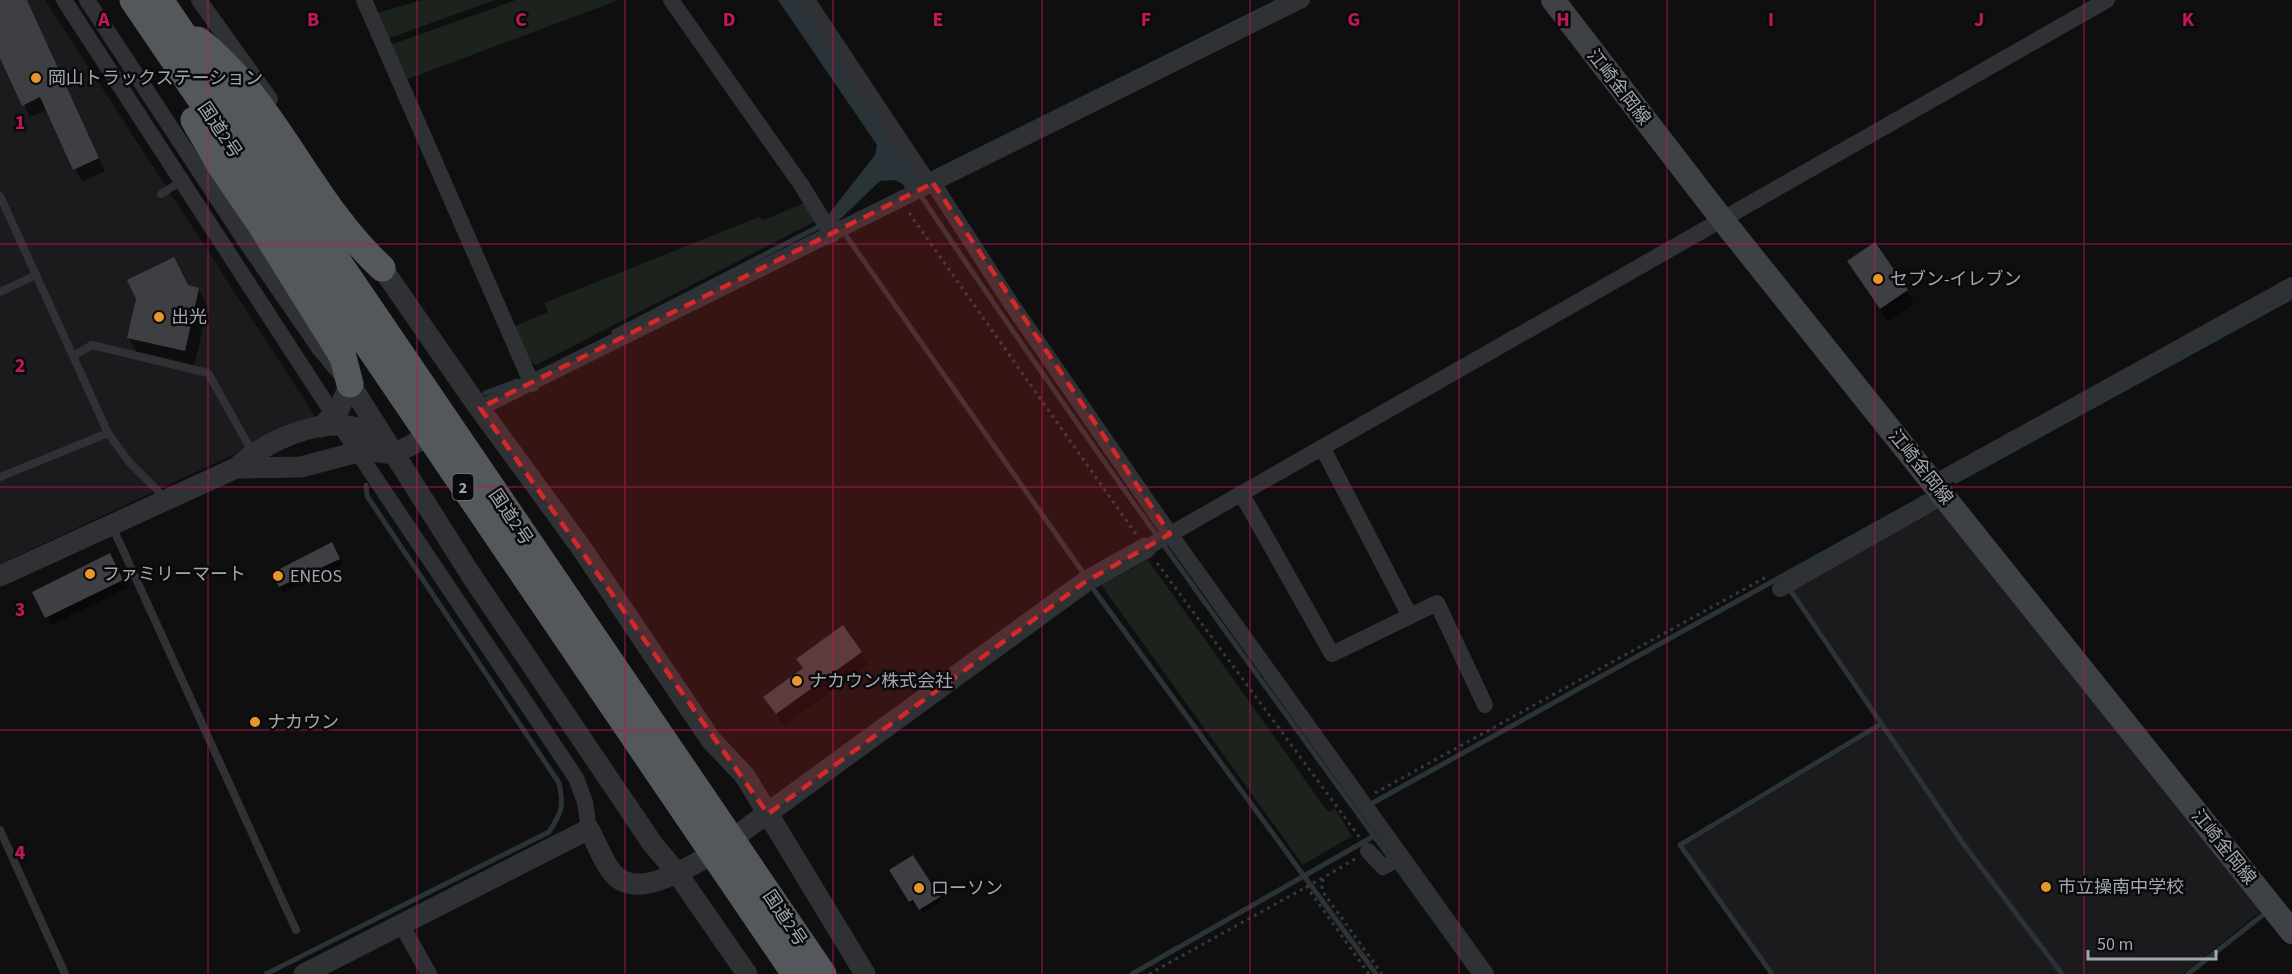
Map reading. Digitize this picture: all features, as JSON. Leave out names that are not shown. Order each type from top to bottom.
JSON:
[{"type":"highway","name":"国道2号","points":[[133,0],[795,974]]},
{"type":"highway","name":"国道2号","points":[[167,10],[823,974]]},
{"type":"highway","points":[[167,10],[240,77],[335,215],[358,245],[382,267]]},
{"type":"highway","points":[[174,63],[183,100],[220,165],[262,227],[343,357],[350,384]]},
{"type":"main road","name":"江崎金岡線","points":[[1553,0],[1721,218],[1940,489],[2292,933]]},
{"type":"street","points":[[64,0],[184,180],[333,423],[357,451],[576,778],[585,802],[589,829],[611,872],[627,882],[662,881],[699,861]]},
{"type":"street","points":[[87,0],[198,171],[319,348],[350,384],[503,623],[652,843],[677,873],[747,974]]},
{"type":"street","points":[[199,0],[235,46],[382,267],[472,413],[580,546],[711,740],[745,776],[865,974]]},
{"type":"street","points":[[364,0],[530,378]]},
{"type":"street","points":[[671,0],[828,228]]},
{"type":"street","points":[[807,0],[921,186],[1010,302],[1169,534],[1366,804],[1395,860],[1486,974]]},
{"type":"street","points":[[472,413],[530,378],[828,228],[921,186],[1302,0]]},
{"type":"street","points":[[743,831],[1085,582],[2107,0]]},
{"type":"street","points":[[184,180],[198,171]]},
{"type":"street","points":[[1780,589],[1940,489],[2292,285]]},
{"type":"street","points":[[333,423],[350,384]]},
{"type":"street","points":[[255,461],[273,441],[333,423],[361,430],[394,454]]},
{"type":"street","points":[[0,576],[255,461],[302,466],[357,451],[394,454],[417,442]]},
{"type":"street","points":[[1322,447],[1410,616]]},
{"type":"street","points":[[1241,493],[1332,654],[1437,603],[1485,705]]},
{"type":"street","points":[[304,974],[589,829]]},
{"type":"street","points":[[1364,845],[1383,867],[1395,860]]},
{"type":"street","points":[[400,924],[429,974]]},
{"type":"lane","points":[[162,194],[184,180]]},
{"type":"lane","points":[[0,196],[108,433],[129,462],[166,500]]},
{"type":"lane","points":[[0,292],[36,275]]},
{"type":"lane","points":[[73,356],[93,345],[208,373],[255,461]]},
{"type":"lane","points":[[0,477],[108,433]]},
{"type":"lane","points":[[112,525],[296,930]]},
{"type":"lane","points":[[0,830],[65,974]]},
{"type":"path","points":[[921,186],[1148,547],[1345,812],[1364,845],[1326,876],[1149,974]]},
{"type":"path","points":[[1366,804],[1771,574]]},
{"type":"path","points":[[1326,876],[1321,883],[1323,892],[1382,974]]},
{"type":"path","points":[[1309,884],[1369,974]]},
{"type":"highlighted area","points":[[933,183],[1170,534],[1085,582],[768,814],[480,408]]},
{"type":"shaded area","points":[[0,0],[45,0],[315,416],[0,564]]},
{"type":"shaded area","points":[[423,0],[495,0],[387,39],[377,13]]},
{"type":"shaded area","points":[[516,0],[619,0],[405,80],[390,45]]},
{"type":"shaded area","points":[[778,0],[804,0],[922,181],[906,190],[903,184],[894,180],[880,181],[834,225],[828,215],[875,155],[877,145]]},
{"type":"shaded area","points":[[806,202],[818,220],[536,365],[530,362],[515,326],[548,312],[544,303],[759,217],[764,220]]},
{"type":"shaded area","points":[[1933,509],[1944,510],[2262,910],[2183,974],[1775,974],[1684,846],[1885,725],[1792,587]]},
{"type":"shaded area","points":[[1148,560],[1328,812],[1335,809],[1352,836],[1303,865],[1101,585]]},
{"type":"building","name":"岡山トラックステーション","points":[[0,0],[27,0],[99,158],[73,170],[40,97],[22,106],[0,58]]},
{"type":"building","points":[[1875,242],[1908,290],[1880,309],[1847,261]]},
{"type":"building","points":[[174,257],[188,285],[199,288],[185,351],[127,338],[136,299],[127,280]]},
{"type":"building","points":[[332,542],[340,559],[279,587],[272,573]]},
{"type":"building","points":[[110,553],[123,580],[45,618],[32,592]]},
{"type":"building","points":[[843,625],[862,652],[776,714],[763,697],[803,668],[796,659]]},
{"type":"building","points":[[913,855],[940,897],[919,910],[913,900],[909,902],[889,870]]},
{"type":"waterway","points":[[927,176],[1281,0]]},
{"type":"waterway","points":[[919,193],[1124,489],[1474,974]]},
{"type":"waterway","points":[[614,332],[824,224]]},
{"type":"waterway","points":[[847,237],[1084,574]]},
{"type":"waterway","points":[[1956,481],[2292,297]]},
{"type":"waterway","points":[[485,393],[517,381]]},
{"type":"waterway","points":[[266,974],[549,832],[561,809],[559,783],[367,496],[366,485]]},
{"type":"waterway","points":[[1369,805],[1925,497]]},
{"type":"waterway","points":[[1789,588],[1962,842],[2062,974]]},
{"type":"waterway","points":[[1094,590],[1376,974]]},
{"type":"waterway","points":[[1772,974],[1680,845],[1881,724]]},
{"type":"waterway","points":[[1132,974],[1374,836]]},
{"type":"waterway","points":[[2188,974],[2264,914]]},
{"type":"place","name":"岡山トラックステーション","points":[[36,78]]},
{"type":"place","name":"セブン-イレブン","points":[[1878,279]]},
{"type":"place","name":"出光","points":[[159,317]]},
{"type":"place","name":"ファミリーマート","points":[[90,574]]},
{"type":"place","name":"ENEOS","points":[[278,576]]},
{"type":"place","name":"ナカウン株式会社","points":[[797,681]]},
{"type":"place","name":"ナカウン","points":[[255,722]]},
{"type":"place","name":"市立操南中学校","points":[[2046,887]]},
{"type":"place","name":"ローソン","points":[[919,888]]}]
